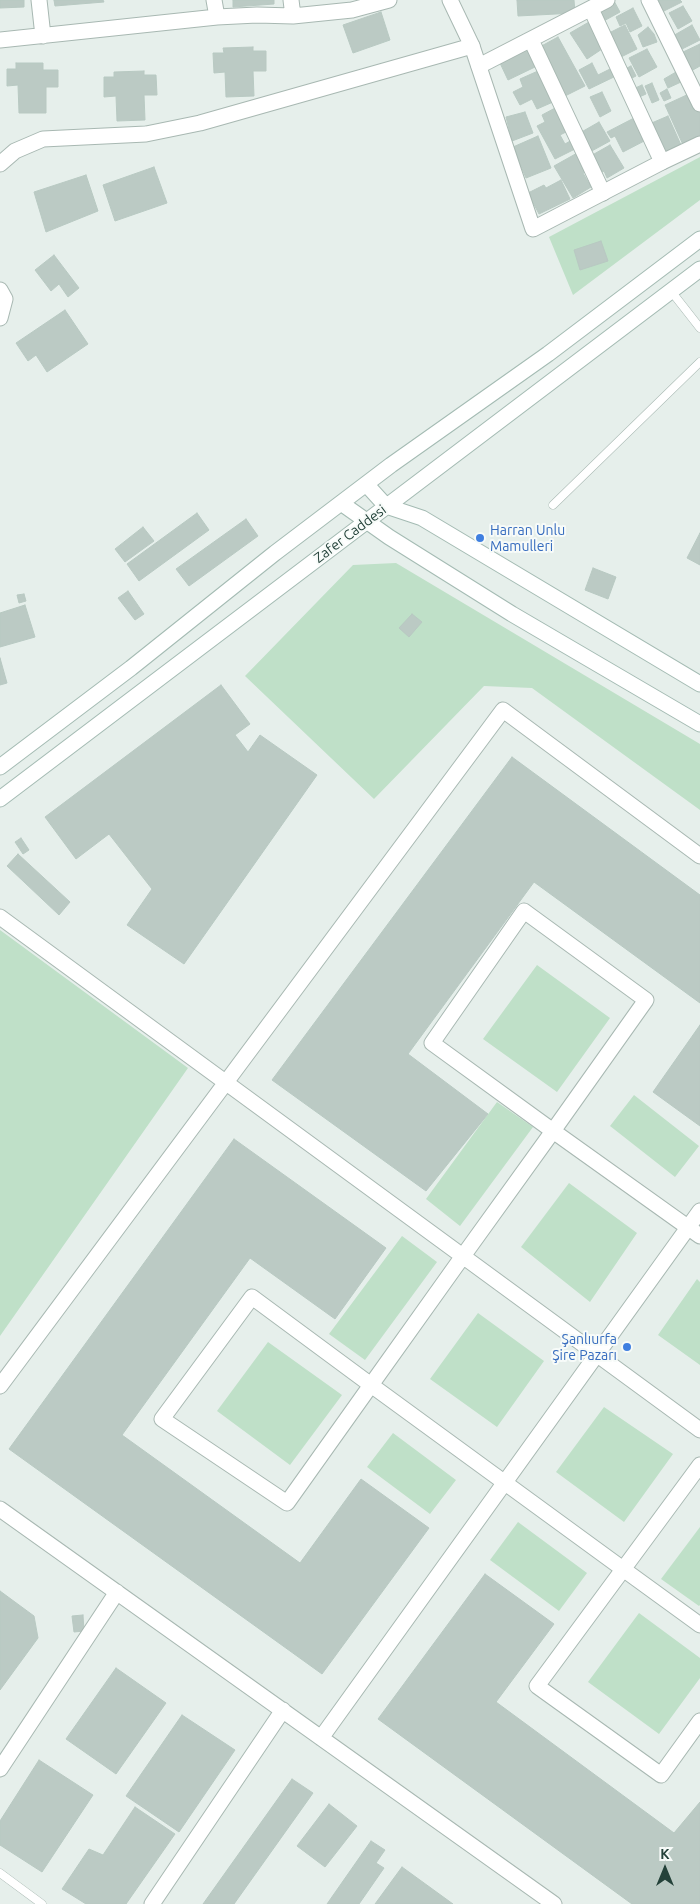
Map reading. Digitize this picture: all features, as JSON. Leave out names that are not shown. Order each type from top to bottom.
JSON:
[{"type":"street","points":[[39,0],[43,36]]},
{"type":"street","points":[[214,0],[216,17]]},
{"type":"street","points":[[290,0],[293,16]]},
{"type":"street","points":[[0,40],[216,17],[293,16],[352,10],[389,0]]},
{"type":"street","points":[[450,0],[472,46],[533,229],[700,144]]},
{"type":"street","points":[[479,66],[607,0]]},
{"type":"street","points":[[650,0],[700,104]]},
{"type":"street","points":[[591,9],[662,162]]},
{"type":"street","points":[[531,40],[603,194]]},
{"type":"street","points":[[0,164],[15,151],[43,138],[146,134],[200,123],[472,46]]},
{"type":"street","points":[[0,767],[131,668],[275,553],[366,484],[548,354],[700,239]]},
{"type":"street","name":"Zafer Caddesi","points":[[0,799],[700,269]]},
{"type":"street","points":[[0,318],[2,297]]},
{"type":"street","points":[[366,484],[386,506],[422,518],[700,684]]},
{"type":"street","points":[[341,504],[389,537],[512,614],[700,724]]},
{"type":"street","points":[[0,1386],[503,710],[700,856]]},
{"type":"street","points":[[694,1232],[553,1131],[432,1043],[524,911],[646,1000],[553,1131],[372,1385],[287,1503],[162,1419],[252,1298],[372,1385],[505,1482],[700,1625]]},
{"type":"street","points":[[0,917],[700,1430]]},
{"type":"street","points":[[321,1738],[597,1354],[694,1232],[700,1211]]},
{"type":"street","points":[[700,1465],[537,1686],[661,1775],[700,1721]]},
{"type":"street","points":[[0,1508],[554,1904]]},
{"type":"street","points":[[0,1769],[117,1592]]},
{"type":"street","points":[[152,1904],[283,1710]]},
{"type":"lane","points":[[671,291],[700,328]]},
{"type":"lane","points":[[552,505],[700,362]]},
{"type":"lane","points":[[0,1873],[42,1904]]},
{"type":"green space","points":[[700,157],[700,200],[573,295],[549,237]]},
{"type":"green space","points":[[396,563],[700,744],[700,810],[532,688],[484,686],[374,799],[245,676],[353,565]]},
{"type":"green space","points":[[0,930],[188,1068],[0,1336]]},
{"type":"green space","points":[[537,965],[610,1018],[557,1092],[483,1039]]},
{"type":"green space","points":[[634,1095],[699,1146],[675,1177],[610,1126]]},
{"type":"green space","points":[[497,1102],[533,1127],[460,1226],[426,1199]]},
{"type":"green space","points":[[569,1183],[637,1233],[590,1302],[521,1247]]},
{"type":"green space","points":[[402,1236],[437,1262],[365,1360],[329,1334]]},
{"type":"green space","points":[[697,1279],[700,1282],[700,1365],[658,1335]]},
{"type":"green space","points":[[478,1313],[544,1361],[497,1427],[430,1379]]},
{"type":"green space","points":[[268,1342],[342,1395],[290,1465],[217,1411]]},
{"type":"green space","points":[[604,1407],[673,1454],[624,1522],[556,1472]]},
{"type":"green space","points":[[393,1433],[456,1480],[430,1514],[367,1467]]},
{"type":"green space","points":[[518,1522],[587,1573],[559,1611],[490,1560]]},
{"type":"green space","points":[[700,1527],[700,1605],[699,1606],[661,1579]]},
{"type":"green space","points":[[639,1613],[700,1658],[700,1678],[659,1734],[588,1682]]},
{"type":"building","points":[[0,0],[24,0],[24,7],[0,8]]},
{"type":"building","points":[[54,0],[103,0],[104,2],[55,6]]},
{"type":"building","points":[[233,0],[274,0],[274,4],[233,7]]},
{"type":"building","points":[[517,0],[574,0],[575,13],[518,16]]},
{"type":"building","points":[[653,0],[680,0],[682,2],[660,13]]},
{"type":"building","points":[[614,1],[620,12],[602,22],[596,12]]},
{"type":"building","points":[[683,6],[692,21],[678,29],[669,13]]},
{"type":"building","points":[[633,8],[642,26],[630,32],[626,23],[620,26],[616,17]]},
{"type":"building","points":[[381,12],[390,40],[353,53],[343,25]]},
{"type":"building","points":[[589,22],[605,47],[587,59],[570,33]]},
{"type":"building","points":[[625,25],[637,49],[619,58],[607,34]]},
{"type":"building","points":[[692,25],[700,40],[678,51],[671,37]]},
{"type":"building","points":[[648,27],[654,34],[657,42],[643,47],[638,35]]},
{"type":"building","points":[[558,37],[585,86],[563,97],[536,49]]},
{"type":"building","points":[[700,44],[700,66],[691,71],[681,53]]},
{"type":"building","points":[[253,47],[253,51],[266,51],[266,71],[253,71],[254,96],[226,97],[225,72],[214,73],[213,53],[224,53],[223,48]]},
{"type":"building","points":[[647,49],[657,67],[639,77],[629,58]]},
{"type":"building","points":[[527,50],[535,67],[508,80],[500,63]]},
{"type":"building","points":[[16,63],[43,63],[43,70],[58,70],[58,87],[46,87],[46,113],[19,113],[18,85],[7,86],[7,69],[16,69]]},
{"type":"building","points":[[592,63],[598,75],[614,67],[618,75],[589,89],[579,70]]},
{"type":"building","points":[[631,66],[636,76],[628,80],[623,70]]},
{"type":"building","points":[[144,71],[144,75],[156,75],[157,95],[144,95],[145,120],[117,121],[116,96],[104,97],[104,77],[114,77],[114,72]]},
{"type":"building","points":[[538,71],[553,102],[537,109],[532,99],[520,105],[513,92],[523,87],[520,79]]},
{"type":"building","points":[[676,72],[681,82],[668,88],[664,79]]},
{"type":"building","points":[[652,83],[659,100],[652,103],[645,86]]},
{"type":"building","points":[[642,85],[646,94],[637,98],[633,89]]},
{"type":"building","points":[[667,89],[671,98],[664,101],[660,93]]},
{"type":"building","points":[[602,92],[611,111],[600,117],[590,97]]},
{"type":"building","points":[[691,93],[700,114],[700,140],[684,147],[665,105]]},
{"type":"building","points":[[557,107],[570,130],[560,135],[565,144],[572,140],[577,148],[555,159],[537,126],[545,122],[542,115]]},
{"type":"building","points":[[525,112],[533,133],[512,141],[506,117]]},
{"type":"building","points":[[668,116],[681,145],[660,154],[647,125]]},
{"type":"building","points":[[636,117],[648,139],[623,152],[615,136],[611,138],[607,132]]},
{"type":"building","points":[[599,122],[610,141],[588,153],[578,134]]},
{"type":"building","points":[[538,136],[551,168],[526,178],[513,147]]},
{"type":"building","points":[[610,145],[624,168],[607,178],[604,171],[597,175],[587,158]]},
{"type":"building","points":[[579,152],[589,169],[583,173],[591,187],[573,198],[554,166]]},
{"type":"building","points":[[154,167],[167,203],[115,221],[103,185]]},
{"type":"building","points":[[86,175],[98,211],[46,232],[34,192]]},
{"type":"building","points":[[561,180],[570,199],[539,214],[528,193],[544,185],[546,188]]},
{"type":"building","points":[[601,241],[608,261],[580,270],[574,250]]},
{"type":"building","points":[[54,255],[79,288],[68,297],[59,284],[51,291],[35,270]]},
{"type":"building","points":[[65,310],[88,344],[47,372],[36,355],[28,361],[16,343]]},
{"type":"building","points":[[197,513],[209,530],[139,581],[127,564]]},
{"type":"building","points":[[246,519],[258,536],[189,586],[176,569]]},
{"type":"building","points":[[143,527],[154,541],[125,562],[115,549]]},
{"type":"building","points":[[700,533],[700,565],[687,558]]},
{"type":"building","points":[[593,568],[616,577],[608,599],[585,590]]},
{"type":"building","points":[[128,591],[144,614],[135,620],[118,598]]},
{"type":"building","points":[[24,594],[26,601],[19,603],[17,595]]},
{"type":"building","points":[[25,605],[35,637],[0,647],[0,613]]},
{"type":"building","points":[[412,614],[422,622],[409,637],[399,628]]},
{"type":"building","points":[[0,658],[7,683],[0,685]]},
{"type":"building","points":[[221,685],[250,724],[235,735],[248,752],[260,735],[317,775],[184,964],[127,925],[152,889],[109,834],[76,859],[45,817]]},
{"type":"building","points":[[512,757],[700,895],[700,1003],[534,882],[408,1054],[488,1114],[426,1191],[272,1080]]},
{"type":"building","points":[[21,838],[29,850],[23,854],[15,842]]},
{"type":"building","points":[[18,854],[70,902],[59,915],[7,866]]},
{"type":"building","points":[[700,1025],[700,1126],[653,1092]]},
{"type":"building","points":[[234,1139],[386,1248],[335,1319],[250,1258],[122,1435],[300,1563],[361,1479],[429,1528],[322,1674],[9,1449]]},
{"type":"building","points":[[485,1574],[554,1624],[496,1702],[674,1833],[700,1802],[700,1904],[632,1904],[378,1719]]},
{"type":"building","points":[[0,1591],[34,1616],[38,1638],[0,1690]]},
{"type":"building","points":[[83,1615],[84,1631],[74,1632],[72,1616]]},
{"type":"building","points":[[116,1668],[166,1703],[116,1774],[66,1739]]},
{"type":"building","points":[[182,1715],[235,1750],[179,1832],[126,1796]]},
{"type":"building","points":[[39,1760],[93,1795],[42,1872],[0,1845],[0,1821]]},
{"type":"building","points":[[292,1779],[313,1793],[234,1904],[203,1904]]},
{"type":"building","points":[[329,1804],[357,1826],[325,1867],[297,1846]]},
{"type":"building","points":[[135,1807],[175,1834],[126,1904],[86,1904],[62,1889],[89,1849],[103,1855]]},
{"type":"building","points":[[371,1841],[385,1850],[376,1863],[384,1868],[359,1904],[327,1904]]},
{"type":"building","points":[[402,1867],[453,1904],[375,1904]]},
{"type":"place","name":"Harran Unlu Mamulleri","points":[[480,538]]},
{"type":"place","name":"Şanlıurfa Şire Pazarı","points":[[627,1347]]}]
